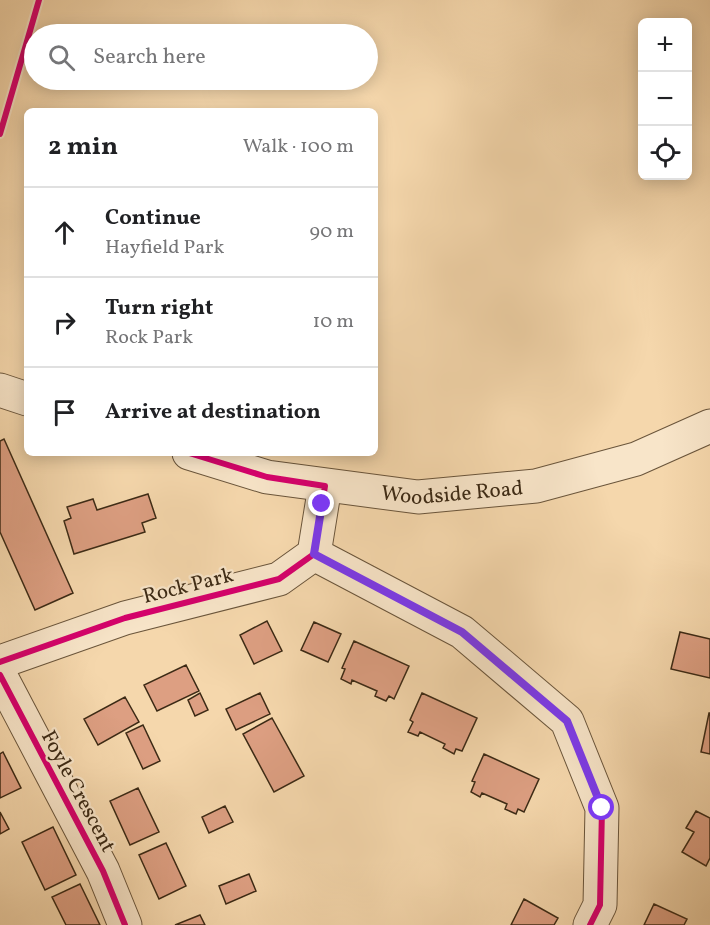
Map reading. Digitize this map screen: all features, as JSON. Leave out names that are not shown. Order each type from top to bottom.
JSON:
[{"type":"street","points":[[0,390],[24,398]]},
{"type":"street","name":"Woodside Road","points":[[199,456],[267,477],[418,497],[536,486],[636,459],[710,426]]},
{"type":"street","points":[[325,486],[314,554],[462,632],[567,721],[602,808],[600,905],[590,925]]},
{"type":"street","name":"Rock Park","points":[[0,662],[125,618],[279,579],[314,554]]},
{"type":"street","name":"Foyle Crescent","points":[[0,675],[103,871],[124,925]]},
{"type":"building","points":[[4,439],[73,593],[35,610],[0,532],[0,441]]},
{"type":"building","points":[[148,494],[156,518],[142,523],[145,532],[74,554],[64,521],[71,518],[67,507],[93,499],[97,510]]},
{"type":"building","points":[[267,621],[282,651],[254,664],[240,635]]},
{"type":"building","points":[[314,622],[341,634],[328,662],[301,650]]},
{"type":"building","points":[[680,632],[710,639],[710,678],[671,669]]},
{"type":"building","points":[[354,641],[409,666],[394,699],[389,696],[386,701],[375,696],[377,691],[352,680],[351,684],[341,679],[345,669],[342,668]]},
{"type":"building","points":[[186,665],[199,691],[157,711],[144,685]]},
{"type":"building","points":[[200,693],[208,710],[195,716],[188,700]]},
{"type":"building","points":[[260,693],[270,714],[236,730],[226,709]]},
{"type":"building","points":[[422,693],[477,718],[462,751],[456,749],[454,754],[443,748],[445,744],[420,732],[418,736],[408,732],[413,722],[410,720]]},
{"type":"building","points":[[125,697],[139,722],[98,745],[84,719]]},
{"type":"building","points":[[710,713],[710,754],[701,752]]},
{"type":"building","points":[[272,718],[304,776],[274,792],[243,734]]},
{"type":"building","points":[[143,725],[160,761],[143,769],[126,733]]},
{"type":"building","points":[[3,752],[21,788],[0,798],[0,754]]},
{"type":"building","points":[[484,754],[539,779],[524,812],[518,809],[516,814],[505,809],[507,804],[482,793],[480,797],[471,792],[475,782],[472,781]]},
{"type":"building","points":[[138,788],[159,832],[130,845],[110,801]]},
{"type":"building","points":[[225,806],[233,822],[209,833],[202,817]]},
{"type":"building","points":[[696,811],[710,818],[710,858],[706,866],[682,852],[694,832],[686,828]]},
{"type":"building","points":[[0,812],[9,829],[0,834]]},
{"type":"building","points":[[53,827],[76,875],[45,890],[22,842]]},
{"type":"building","points":[[166,843],[186,886],[159,899],[139,855]]},
{"type":"building","points":[[249,874],[256,891],[226,904],[219,886]]},
{"type":"building","points":[[80,884],[100,925],[66,925],[52,897]]},
{"type":"building","points":[[524,899],[558,918],[554,925],[511,925]]},
{"type":"building","points":[[654,904],[687,919],[684,925],[644,925]]},
{"type":"building","points":[[200,915],[205,925],[175,925]]},
{"type":"cycle path","points":[[32,24],[39,0]]},
{"type":"cycle path","points":[[0,134],[24,52]]},
{"type":"cycle path","points":[[0,662],[125,618],[279,579],[314,554],[325,486],[267,477],[199,456]]},
{"type":"cycle path","points":[[314,554],[462,632],[567,721],[602,808],[600,905],[590,925]]},
{"type":"cycle path","points":[[0,675],[103,871],[125,925]]},
{"type":"route","points":[[322,504],[314,554],[462,632],[567,721],[602,808]]}]
